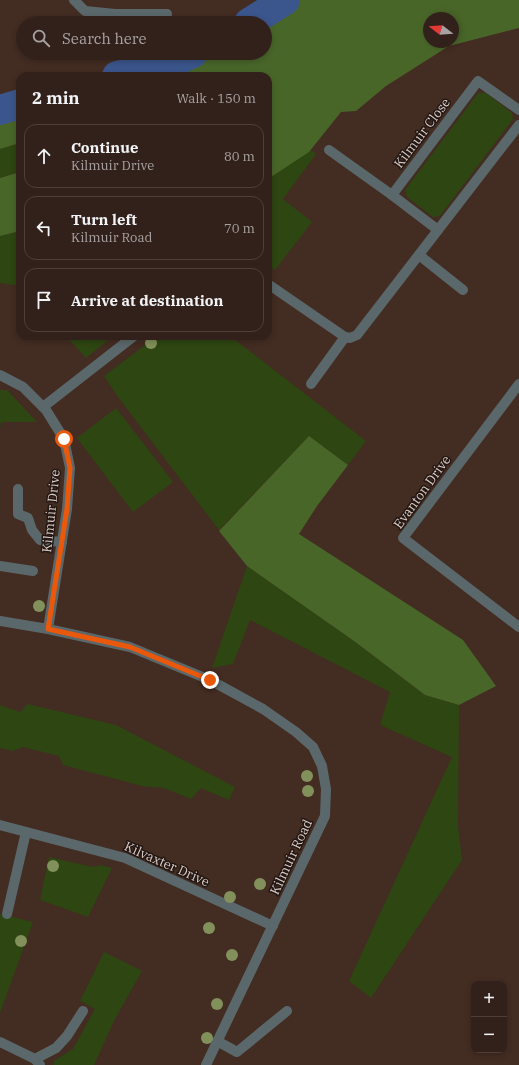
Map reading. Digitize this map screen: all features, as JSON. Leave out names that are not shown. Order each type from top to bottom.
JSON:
[{"type":"street","points":[[74,0],[85,11],[115,14],[166,14]]},
{"type":"street","name":"Kilmuir Close","points":[[392,195],[478,81],[518,107]]},
{"type":"street","points":[[272,287],[345,337],[350,338],[357,335],[519,125]]},
{"type":"street","points":[[329,150],[438,230]]},
{"type":"street","points":[[419,255],[463,290]]},
{"type":"street","points":[[311,384],[345,337]]},
{"type":"street","points":[[43,407],[129,340]]},
{"type":"street","name":"Kilmuir Drive","points":[[0,375],[23,387],[43,407],[64,439],[70,468],[67,509],[48,629]]},
{"type":"street","name":"Evanton Drive","points":[[519,384],[403,538],[519,627]]},
{"type":"street","points":[[18,489],[18,514],[28,518],[32,530],[40,540],[62,542]]},
{"type":"street","points":[[0,566],[33,571]]},
{"type":"street","name":"Kilmuir Road","points":[[0,621],[48,629],[130,647],[210,680],[263,709],[296,732],[313,747],[322,766],[326,789],[325,816],[206,1065]]},
{"type":"street","name":"Kilvaxter Drive","points":[[0,825],[125,858],[273,926]]},
{"type":"street","points":[[7,914],[26,832]]},
{"type":"street","points":[[0,1042],[38,1062],[56,1048],[67,1036],[83,1011]]},
{"type":"street","points":[[217,1041],[237,1052],[287,1011]]},
{"type":"green space","points":[[263,0],[519,0],[519,28],[459,43],[459,12],[423,12],[423,48],[446,48],[386,86],[356,111],[341,112],[309,152],[272,176],[272,72],[109,72],[166,60],[272,60],[272,16],[238,16]]},
{"type":"green space","points":[[16,92],[16,144],[0,149],[0,95]]},
{"type":"green space","points":[[478,93],[486,93],[512,113],[513,119],[440,216],[433,217],[407,197],[405,190]]},
{"type":"green space","points":[[16,144],[16,173],[0,178],[0,149]]},
{"type":"green space","points":[[310,150],[316,154],[283,199],[312,222],[275,270],[272,268],[272,176]]},
{"type":"green space","points":[[16,173],[16,232],[0,236],[0,178]]},
{"type":"green space","points":[[16,232],[16,285],[0,283],[0,236]]},
{"type":"green space","points":[[70,340],[108,340],[86,358]]},
{"type":"green space","points":[[152,340],[235,340],[366,441],[348,465],[309,436],[219,530],[118,397],[104,376]]},
{"type":"green space","points":[[0,390],[7,390],[37,422],[1,422],[0,428]]},
{"type":"green space","points":[[116,408],[173,482],[133,512],[77,438]]},
{"type":"green space","points":[[309,436],[348,465],[317,506],[299,534],[463,640],[496,686],[459,705],[425,695],[354,641],[247,566],[219,531]]},
{"type":"green space","points":[[247,566],[354,641],[425,695],[459,705],[458,826],[462,860],[371,998],[349,981],[452,757],[380,725],[390,692],[250,620],[233,664],[212,668]]},
{"type":"green space","points":[[28,704],[116,725],[235,787],[229,800],[201,788],[191,799],[164,788],[142,786],[63,765],[59,756],[23,747],[13,751],[0,748],[0,705],[20,712]]},
{"type":"green space","points":[[49,857],[93,867],[101,865],[112,868],[88,917],[40,900]]},
{"type":"green space","points":[[0,914],[33,922],[0,1013]]},
{"type":"green space","points":[[104,952],[142,971],[115,1019],[94,1065],[54,1065],[54,1061],[73,1049],[95,1009],[80,1001]]},
{"type":"waterway","points":[[260,16],[285,0]]},
{"type":"waterway","points":[[132,72],[177,60]]},
{"type":"waterway","points":[[0,110],[16,105]]},
{"type":"route","points":[[64,439],[70,468],[67,509],[48,629],[130,647],[210,680]]}]
